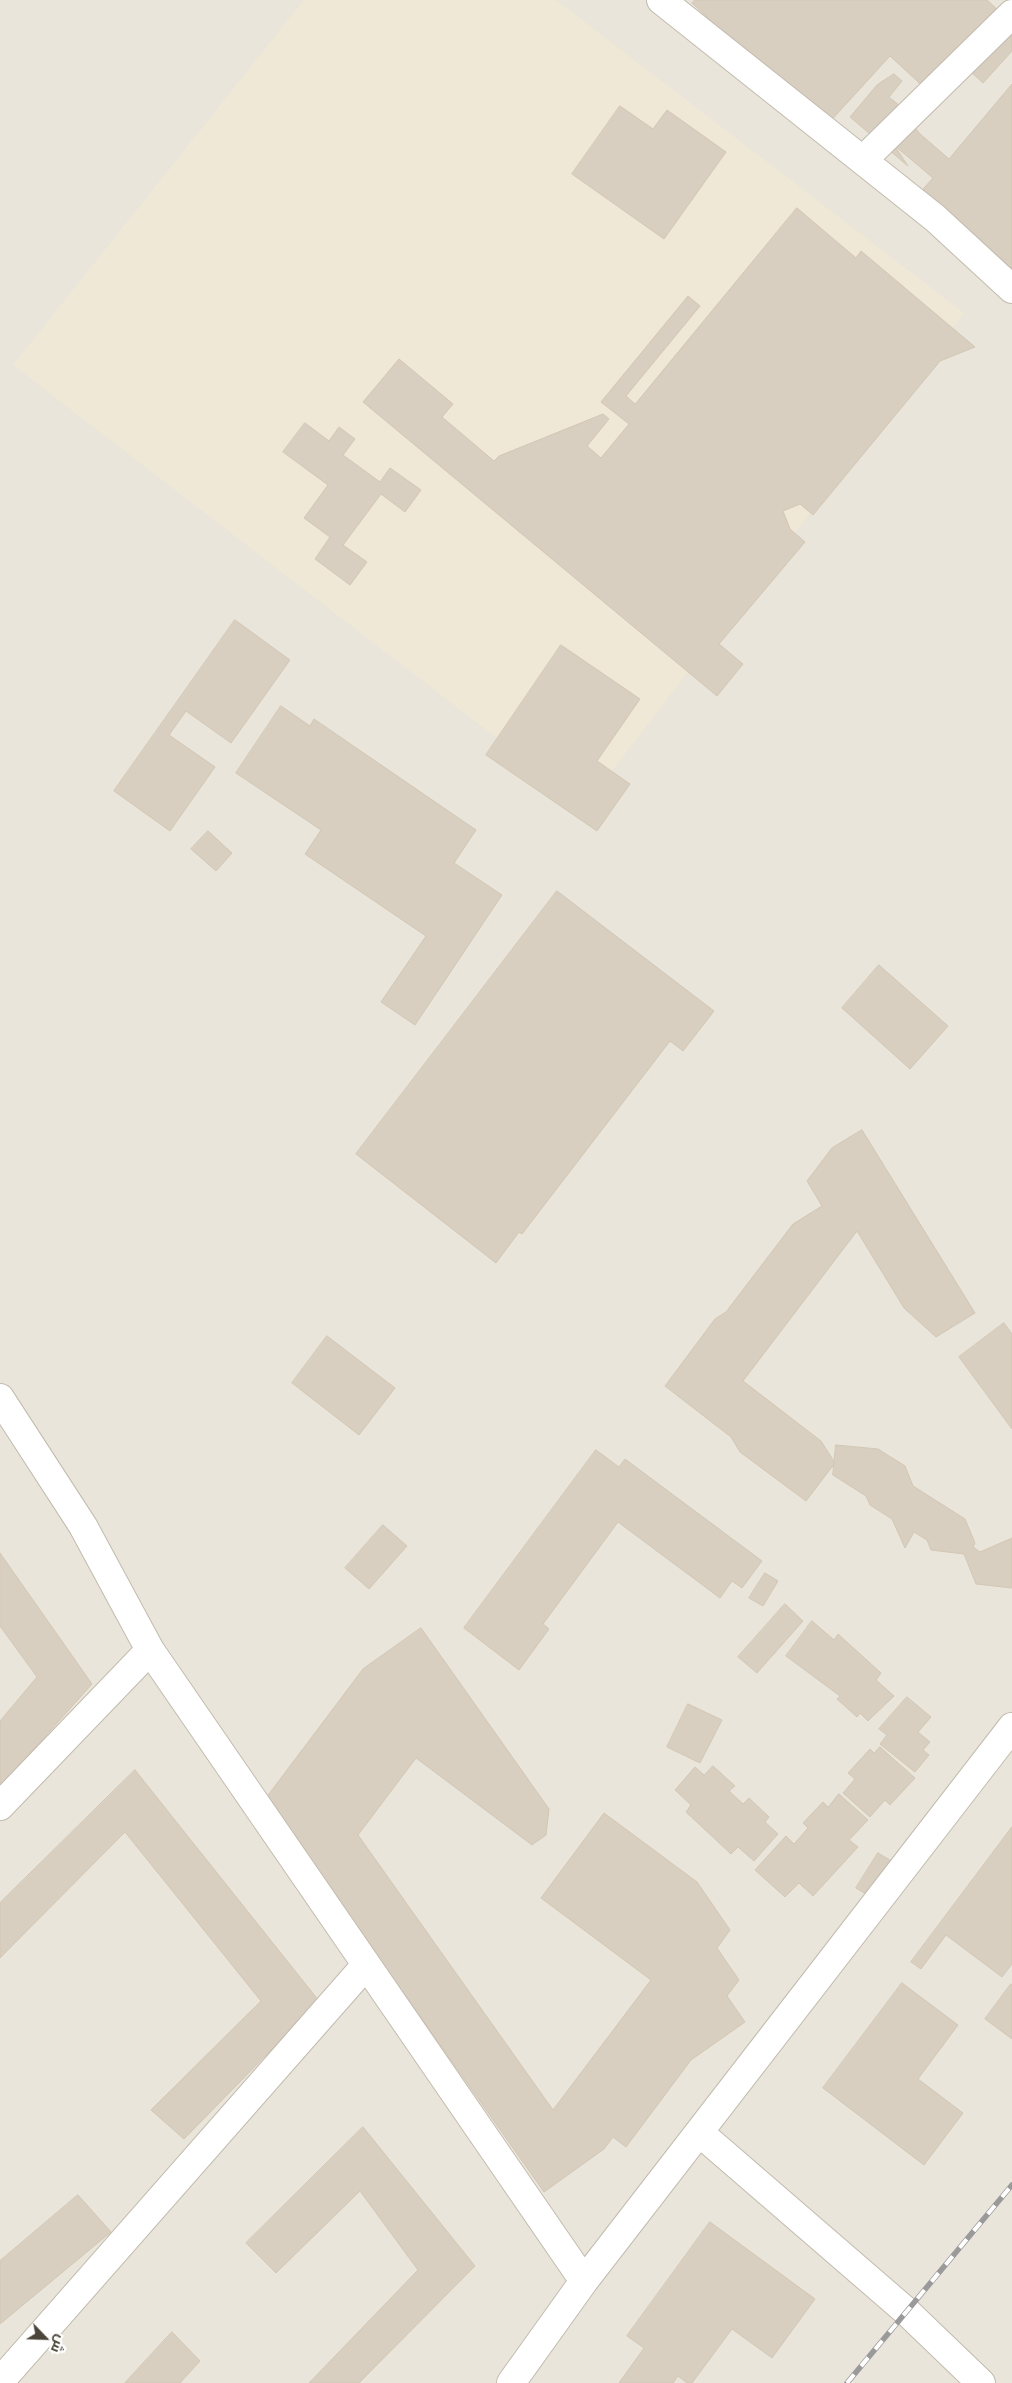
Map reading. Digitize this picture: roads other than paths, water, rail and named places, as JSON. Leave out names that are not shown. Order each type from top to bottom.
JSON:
[{"type":"street","points":[[662,0],[864,159],[935,218],[1012,289]]},
{"type":"street","points":[[864,159],[1012,14]]},
{"type":"street","points":[[0,1398],[83,1526],[150,1650],[584,2281]]},
{"type":"street","points":[[0,1806],[150,1650]]},
{"type":"street","points":[[511,2383],[584,2281],[1012,1727]]},
{"type":"street","points":[[4,2377],[366,1965]]},
{"type":"street","points":[[700,2133],[906,2311],[981,2383]]},
{"type":"railway","points":[[847,2383],[1012,2185]]}]
